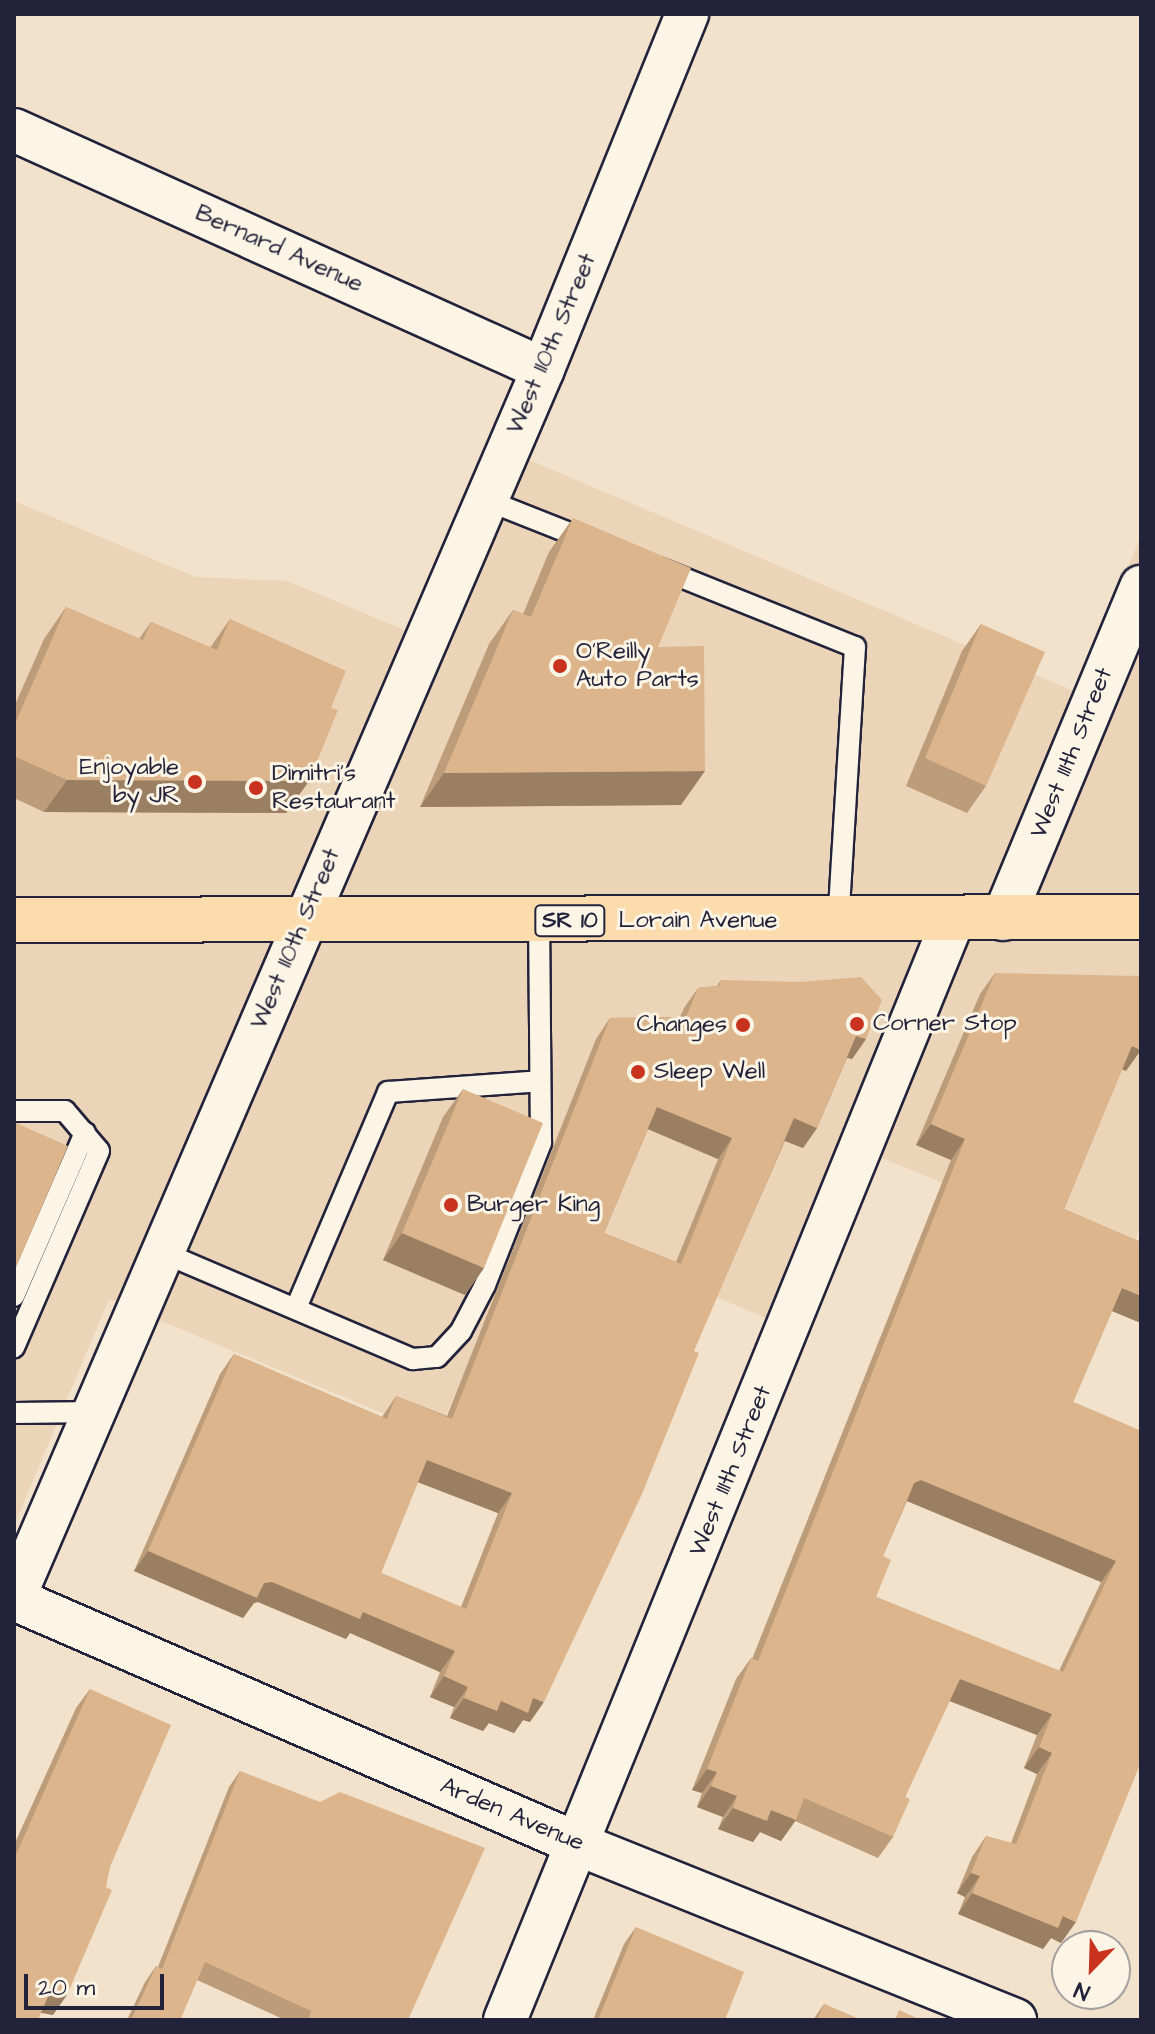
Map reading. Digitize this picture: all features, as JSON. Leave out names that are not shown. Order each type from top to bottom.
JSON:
[{"type":"main road","name":"Lorain Avenue","points":[[14,920],[838,922],[1141,917]]},
{"type":"street","name":"West 110th Street","points":[[14,1598],[98,1412],[302,920],[543,369],[687,14]]},
{"type":"street","name":"Bernard Avenue","points":[[14,130],[543,369]]},
{"type":"street","name":"West 111th Street","points":[[1003,919],[1141,587]]},
{"type":"street","name":"West 111th Street","points":[[505,2020],[580,1845],[953,920]]},
{"type":"street","name":"Arden Avenue","points":[[14,1598],[580,1845],[1015,2020]]},
{"type":"lane","points":[[486,500],[606,547]]},
{"type":"lane","points":[[635,559],[855,647],[838,922]]},
{"type":"lane","points":[[164,1253],[413,1359],[437,1357],[461,1331],[485,1285],[541,1143],[539,920]]},
{"type":"lane","points":[[296,1308],[388,1092],[540,1081]]},
{"type":"lane","points":[[14,1111],[65,1111],[99,1151],[14,1347]]},
{"type":"lane","points":[[14,1296],[85,1133]]},
{"type":"lane","points":[[14,1413],[98,1412]]},
{"type":"shaded area","points":[[487,442],[1076,692],[1141,536],[1141,1227],[1127,1259],[846,1143],[769,1319],[530,1221],[437,1436],[109,1299],[14,1526],[14,501],[196,577],[287,581],[405,630]]},
{"type":"building","name":"O'Reilly Auto Parts","points":[[573,518],[691,568],[658,647],[704,646],[705,771],[444,773],[513,610],[531,617]]},
{"type":"building","points":[[66,607],[143,640],[151,622],[217,650],[230,619],[346,671],[331,708],[338,710],[309,781],[67,780],[14,756],[14,726]]},
{"type":"building","points":[[981,624],[1045,652],[986,786],[925,758]]},
{"type":"building","points":[[995,973],[1141,976],[1141,1049],[1132,1046],[1064,1209],[1141,1242],[1141,1296],[1122,1288],[1073,1402],[1141,1431],[1141,1762],[1076,1922],[1063,1916],[1058,1928],[972,1893],[980,1876],[971,1873],[986,1836],[1016,1844],[1052,1753],[1039,1747],[1052,1714],[960,1679],[905,1797],[910,1799],[893,1837],[804,1798],[796,1820],[771,1810],[767,1821],[733,1808],[737,1796],[711,1786],[717,1772],[707,1769],[751,1658],[758,1661],[965,1139],[931,1124]],"holes":[[[921,1480],[1116,1561],[1063,1672],[876,1597],[891,1560],[883,1556],[914,1483]]]},
{"type":"building","points":[[861,977],[882,1000],[866,1039],[856,1036],[817,1128],[794,1118],[694,1351],[699,1353],[642,1494],[544,1702],[533,1698],[528,1713],[501,1701],[497,1711],[464,1698],[468,1687],[444,1676],[455,1651],[363,1612],[360,1619],[272,1582],[264,1583],[257,1598],[148,1551],[234,1354],[387,1419],[396,1396],[452,1419],[610,1018],[686,1017],[698,988],[719,986],[721,980],[800,982]],"holes":[[[657,1107],[732,1138],[681,1264],[604,1233]],[[427,1460],[512,1493],[466,1609],[381,1573]]]},
{"type":"building","name":"Burger King","points":[[463,1089],[543,1123],[484,1268],[402,1233]]},
{"type":"building","points":[[14,1122],[68,1146],[14,1272]]},
{"type":"building","points":[[90,1689],[171,1725],[110,1867],[106,1887],[112,1890],[67,1995],[50,1992],[38,2020],[14,2020],[14,1859]]},
{"type":"building","points":[[240,1771],[320,1802],[340,1792],[485,1848],[408,2020],[308,2020],[311,2011],[205,1962],[180,2020],[131,2020],[156,1966],[162,1969]]},
{"type":"building","points":[[636,1927],[744,1972],[725,2020],[598,2020]]},
{"type":"building","points":[[824,2004],[861,2020],[817,2020]]},
{"type":"building","points":[[899,2010],[921,2020],[895,2020]]},
{"type":"place","name":"O'Reilly Auto Parts","points":[[560,666]]},
{"type":"place","name":"Enjoyable by JR","points":[[195,782]]},
{"type":"place","name":"Dimitri's Restaurant","points":[[256,788]]},
{"type":"place","name":"Corner Stop","points":[[857,1024]]},
{"type":"place","name":"Changes","points":[[743,1025]]},
{"type":"place","name":"Sleep Well","points":[[638,1072]]},
{"type":"place","name":"Burger King","points":[[451,1205]]}]
